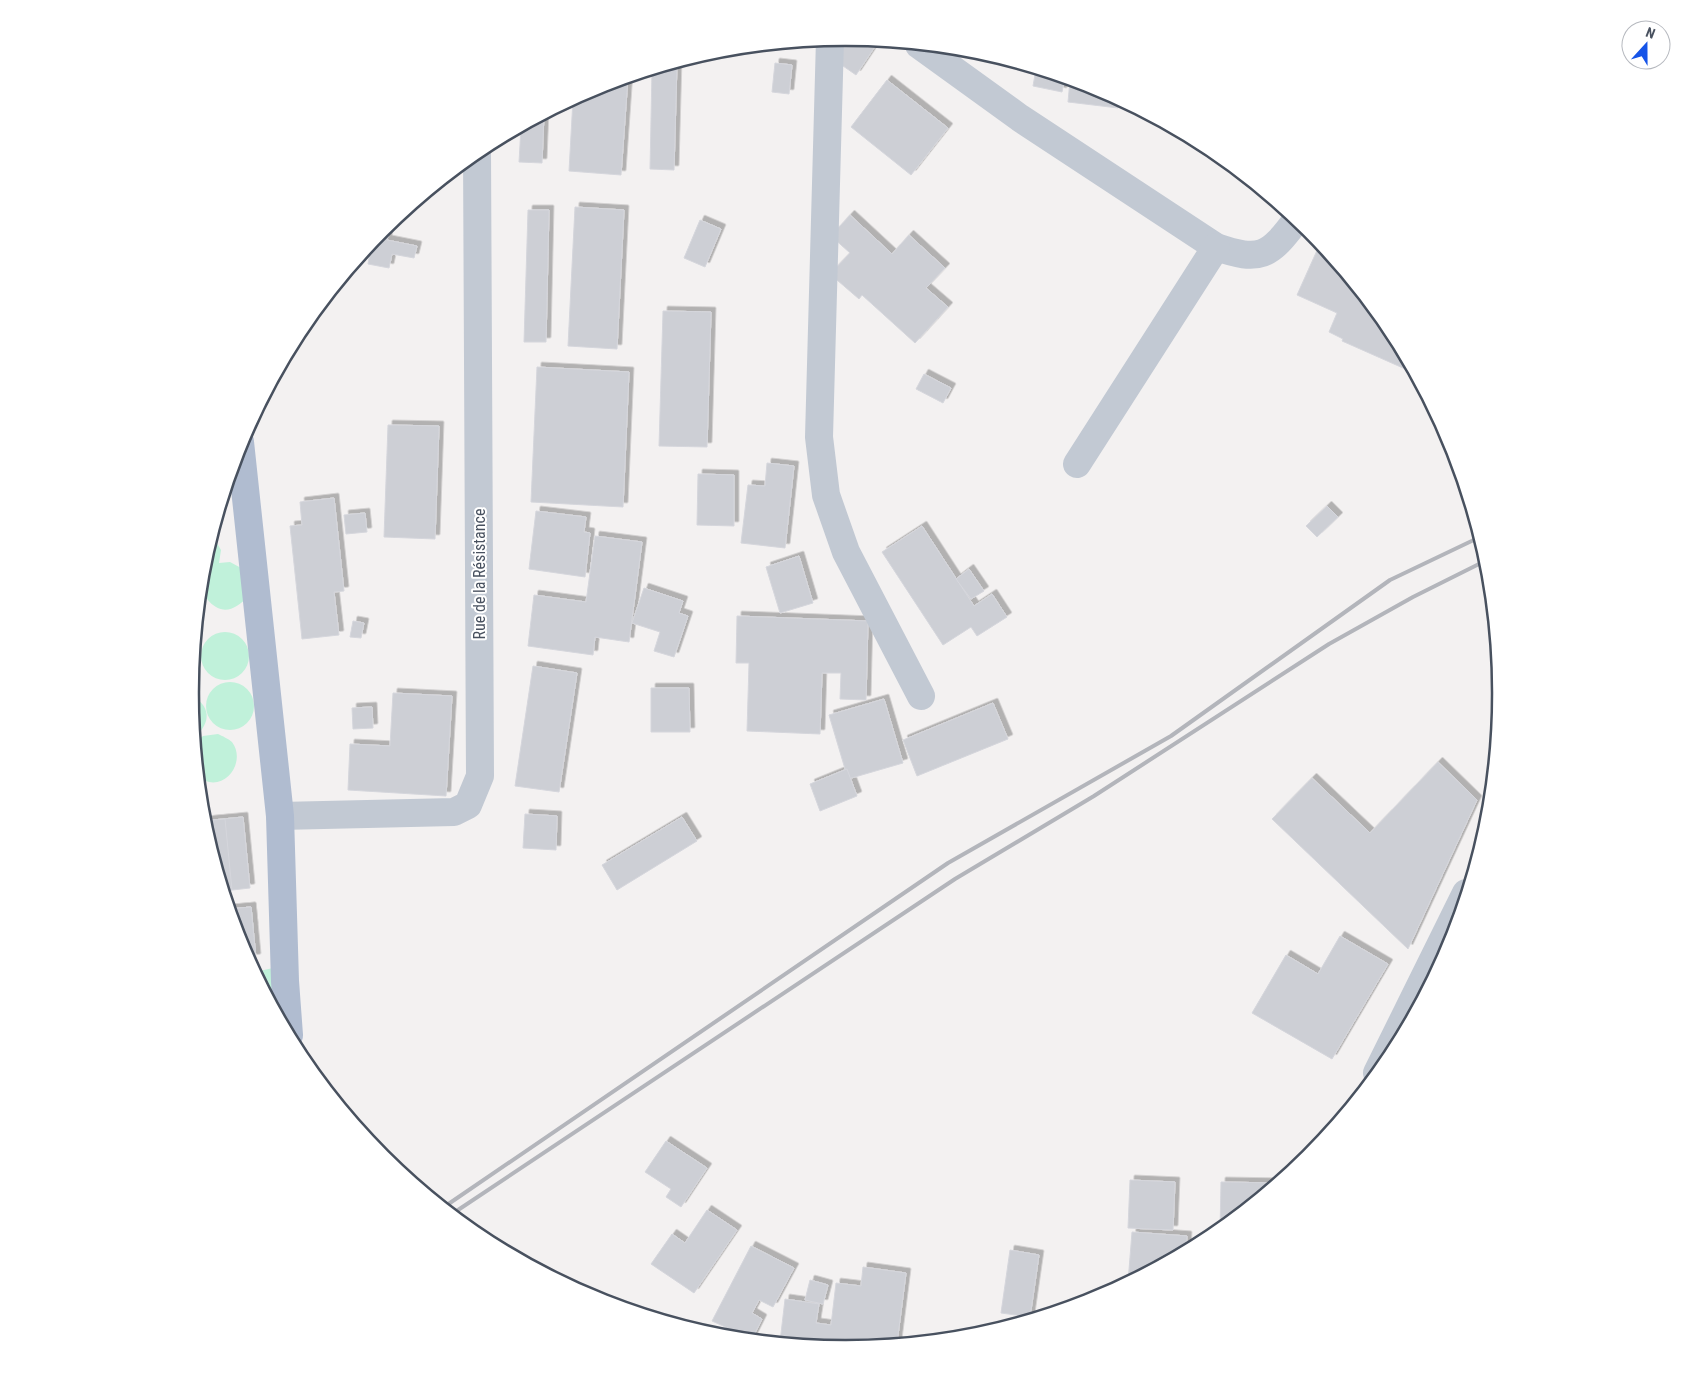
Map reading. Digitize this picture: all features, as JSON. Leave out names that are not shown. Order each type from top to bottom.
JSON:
[{"type":"main road","points":[[239,469],[280,816],[288,1021]]},
{"type":"street","points":[[830,47],[819,437],[825,485],[846,552],[921,696]]},
{"type":"street","points":[[928,52],[1020,118],[1216,247],[1238,255],[1256,256],[1270,249],[1291,225]]},
{"type":"street","name":"Rue de la Résistance","points":[[280,816],[454,812],[468,805],[480,776],[477,162]]},
{"type":"street","points":[[1077,464],[1216,247]]},
{"type":"street","points":[[1406,1016],[1443,940]]},
{"type":"green space","points":[[217,543],[221,550],[219,563],[230,562],[243,569],[247,598],[236,606],[225,610],[216,607],[206,597]]},
{"type":"green space","points":[[225,632],[234,634],[242,639],[247,647],[249,656],[247,665],[242,673],[234,678],[225,680],[216,678],[208,673],[203,665],[201,656],[203,647],[208,639],[216,634]]},
{"type":"green space","points":[[230,682],[239,684],[247,689],[252,697],[254,706],[252,715],[247,723],[239,728],[230,730],[221,728],[213,723],[208,715],[206,706],[208,697],[213,689],[221,684]]},
{"type":"green space","points":[[199,701],[207,714],[204,726],[200,732]]},
{"type":"green space","points":[[218,734],[232,742],[236,749],[236,763],[229,776],[223,780],[209,782],[204,780],[200,738],[203,736]]},
{"type":"green space","points":[[273,968],[277,1000],[265,979],[261,971]]},
{"type":"building","points":[[842,46],[874,47],[856,75],[833,59]]},
{"type":"building","points":[[775,63],[792,65],[789,94],[772,92]]},
{"type":"building","points":[[677,68],[674,170],[650,169],[652,76]]},
{"type":"building","points":[[1035,75],[1064,85],[1062,92],[1033,86]]},
{"type":"building","points":[[887,80],[948,128],[911,175],[851,127]]},
{"type":"building","points":[[627,85],[621,175],[569,171],[573,107]]},
{"type":"building","points":[[1069,87],[1118,107],[1118,108],[1068,102]]},
{"type":"building","points":[[544,121],[542,163],[519,162],[521,134]]},
{"type":"building","points":[[575,207],[624,210],[617,349],[568,346]]},
{"type":"building","points":[[528,210],[549,210],[546,342],[524,342]]},
{"type":"building","points":[[850,215],[892,254],[909,235],[945,268],[926,288],[948,307],[915,343],[862,295],[859,299],[830,274],[850,253],[831,236]]},
{"type":"building","points":[[700,220],[721,229],[705,267],[684,258]]},
{"type":"building","points":[[388,236],[387,240],[417,246],[414,258],[392,254],[389,268],[368,264],[369,256]]},
{"type":"building","points":[[1317,251],[1359,299],[1405,369],[1342,341],[1343,339],[1329,332],[1337,313],[1297,295]]},
{"type":"building","points":[[663,311],[711,312],[707,447],[659,446]]},
{"type":"building","points":[[537,367],[629,372],[623,507],[531,502]]},
{"type":"building","points":[[924,374],[951,388],[943,403],[916,389]]},
{"type":"building","points":[[388,425],[439,426],[435,539],[384,537]]},
{"type":"building","points":[[767,463],[794,466],[785,548],[741,543],[748,485],[765,486]]},
{"type":"building","points":[[698,474],[734,475],[734,526],[697,525]]},
{"type":"building","points":[[334,498],[344,591],[334,592],[339,635],[302,639],[290,526],[302,525],[300,502]]},
{"type":"building","points":[[1327,506],[1338,517],[1317,537],[1306,526]]},
{"type":"building","points":[[536,511],[586,517],[584,532],[590,533],[585,577],[529,569]]},
{"type":"building","points":[[365,513],[367,532],[346,534],[344,515]]},
{"type":"building","points":[[922,526],[974,606],[992,594],[1007,617],[977,636],[971,627],[943,645],[882,552]]},
{"type":"building","points":[[595,536],[642,542],[629,642],[595,637],[593,655],[528,646],[534,595],[586,602]]},
{"type":"building","points":[[799,556],[813,603],[780,613],[766,567]]},
{"type":"building","points":[[969,569],[984,591],[971,599],[956,579]]},
{"type":"building","points":[[644,588],[683,601],[679,613],[688,616],[674,657],[654,651],[660,632],[632,623]]},
{"type":"building","points":[[737,616],[868,621],[866,700],[840,699],[841,673],[822,673],[820,734],[747,731],[749,663],[736,663]]},
{"type":"building","points":[[353,621],[364,623],[361,638],[350,637]]},
{"type":"building","points":[[533,666],[577,673],[559,792],[515,786]]},
{"type":"building","points":[[651,688],[689,688],[690,732],[651,732]]},
{"type":"building","points":[[393,693],[452,696],[446,796],[348,790],[350,744],[390,746]]},
{"type":"building","points":[[884,699],[903,763],[848,779],[829,715]]},
{"type":"building","points":[[993,703],[1008,739],[917,776],[903,740]]},
{"type":"building","points":[[372,707],[373,728],[353,729],[352,708]]},
{"type":"building","points":[[1438,762],[1477,800],[1408,949],[1272,819],[1312,778],[1370,833]]},
{"type":"building","points":[[847,769],[857,796],[820,811],[810,784]]},
{"type":"building","points":[[525,814],[557,816],[556,850],[523,848]]},
{"type":"building","points":[[243,817],[250,888],[230,890],[211,820]]},
{"type":"building","points":[[682,817],[697,841],[617,890],[602,865]]},
{"type":"building","points":[[225,819],[232,890],[230,890],[211,820]]},
{"type":"building","points":[[251,907],[253,928],[243,929],[236,908]]},
{"type":"building","points":[[251,907],[256,958],[248,941],[236,908]]},
{"type":"building","points":[[1340,936],[1388,964],[1332,1059],[1252,1013],[1286,955],[1318,974]]},
{"type":"building","points":[[666,1141],[707,1168],[681,1207],[666,1197],[671,1189],[645,1172]]},
{"type":"building","points":[[1130,1180],[1175,1182],[1173,1230],[1128,1228]]},
{"type":"building","points":[[1221,1182],[1267,1183],[1239,1206],[1220,1220]]},
{"type":"building","points":[[707,1210],[737,1230],[694,1293],[651,1264],[672,1234],[685,1243]]},
{"type":"building","points":[[1132,1232],[1187,1236],[1187,1242],[1129,1275]]},
{"type":"building","points":[[751,1246],[794,1268],[773,1307],[759,1300],[752,1313],[762,1319],[755,1333],[729,1329],[712,1321]]},
{"type":"building","points":[[1010,1250],[1039,1255],[1031,1312],[1020,1316],[1001,1313]]},
{"type":"building","points":[[863,1267],[906,1273],[898,1337],[846,1340],[781,1336],[785,1299],[819,1304],[816,1323],[831,1325],[836,1283],[861,1286]]},
{"type":"building","points":[[810,1280],[828,1285],[823,1304],[805,1300]]},
{"type":"railway","points":[[449,1204],[948,863],[1171,736],[1390,580],[1473,540]]},
{"type":"railway","points":[[458,1210],[955,879],[1094,796],[1329,644],[1413,597],[1479,564]]}]
